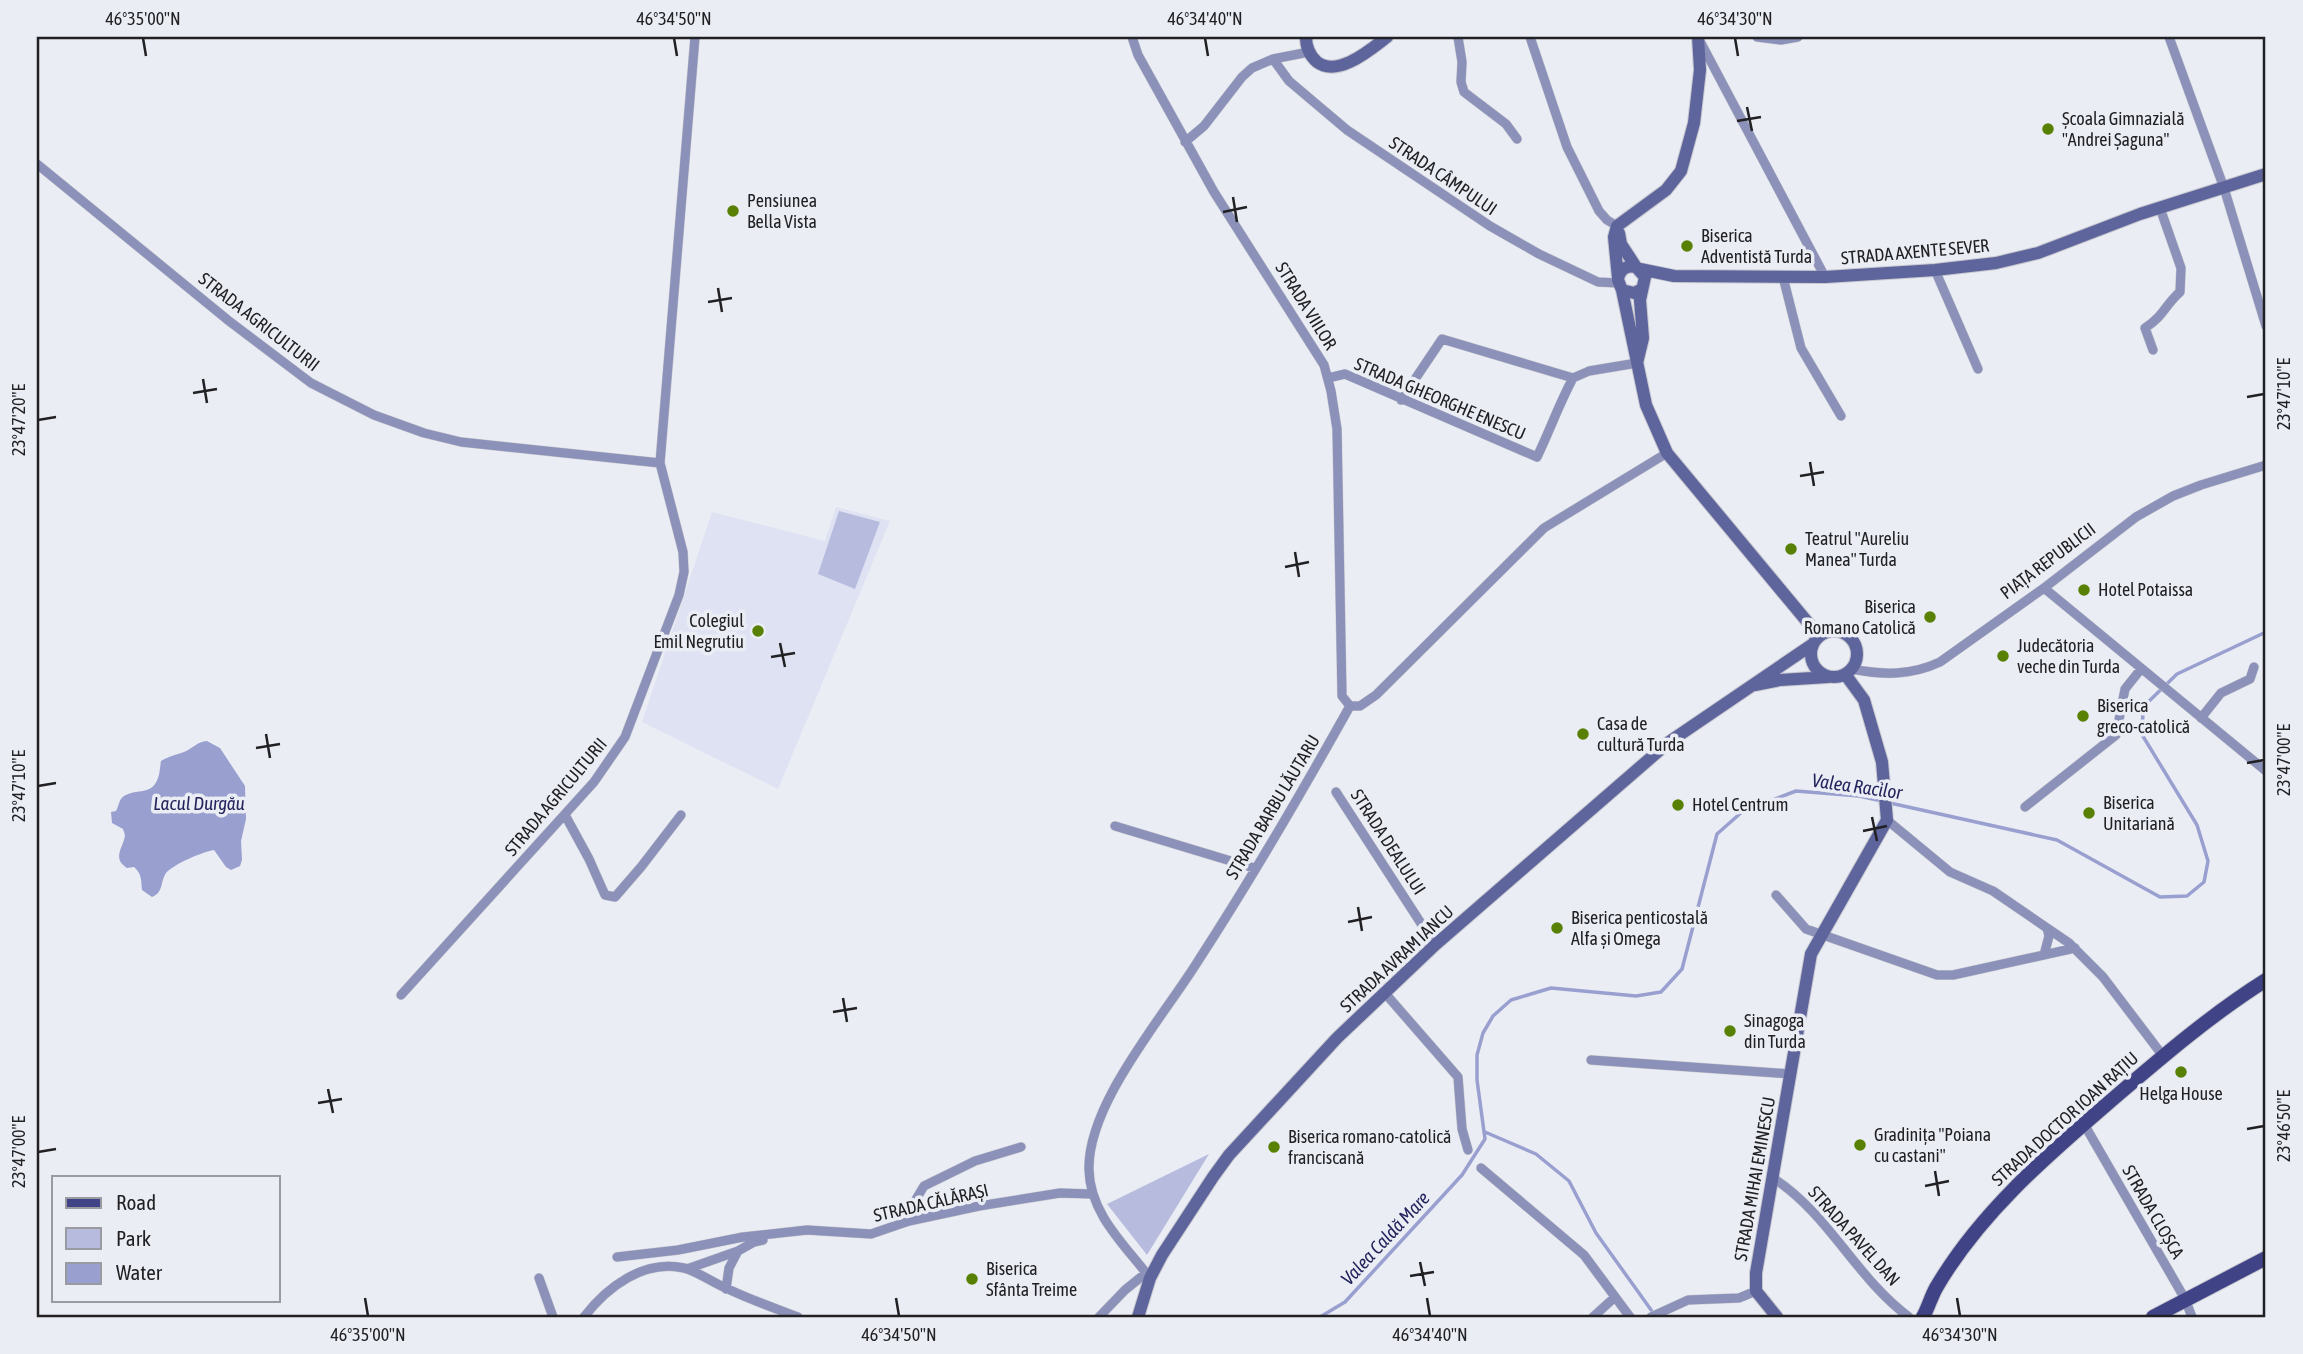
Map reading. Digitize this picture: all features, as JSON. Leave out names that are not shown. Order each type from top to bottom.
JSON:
[{"type":"main road","points":[[1306,37],[1309,52],[1322,65],[1332,67],[1344,65],[1387,37]]},
{"type":"main road","points":[[1698,38],[1700,71],[1695,123],[1681,172],[1666,190],[1617,226],[1614,237],[1619,284],[1646,405],[1667,453],[1816,640]]},
{"type":"main road","name":"STRADA AXENTE SEVER","points":[[1638,268],[1674,276],[1825,277],[1996,263],[2038,253],[2160,208],[2266,174]]},
{"type":"main road","points":[[1617,226],[1621,244],[1645,277],[1640,300],[1643,338],[1637,363]]},
{"type":"main road","points":[[1619,284],[1624,268],[1638,268]]},
{"type":"main road","points":[[1619,284],[1630,294],[1642,289]]},
{"type":"main road","points":[[1831,677],[1824,675],[1813,664],[1811,657],[1816,640],[1834,631],[1850,637],[1857,653],[1848,671],[1864,699],[1882,762],[1887,817]]},
{"type":"main road","name":"STRADA AVRAM IANCU","points":[[1138,1317],[1148,1276],[1193,1204],[1229,1155],[1337,1038],[1436,945],[1669,741],[1816,640]]},
{"type":"main road","name":"PIAȚA REPUBLICII","points":[[1831,677],[1848,671]]},
{"type":"main road","name":"STRADA AVRAM IANCU","points":[[1749,687],[1780,680],[1831,677]]},
{"type":"main road","name":"STRADA MIHAI EMINESCU","points":[[1756,1291],[1756,1273],[1811,954],[1887,817]]},
{"type":"main road","name":"STRADA DOCTOR IOAN RAȚIU","points":[[1923,1317],[1936,1289],[1965,1246],[2017,1185],[2163,1056],[2233,1001],[2266,980]]},
{"type":"main road","points":[[2153,1317],[2266,1258]]},
{"type":"main road","points":[[1756,1291],[1777,1317]]},
{"type":"street","name":"STRADA AGRICULTURII","points":[[401,995],[601,774],[625,737],[679,595],[684,572],[682,552],[660,463],[695,37]]},
{"type":"street","name":"STRADA VIILOR","points":[[1132,37],[1138,55],[1214,192],[1324,365],[1336,429],[1339,473],[1342,696],[1350,706]]},
{"type":"street","points":[[1458,37],[1464,92],[1506,124],[1517,139]]},
{"type":"street","points":[[1530,37],[1567,147],[1600,211],[1607,220],[1617,226]]},
{"type":"street","points":[[1757,37],[1781,40],[1798,37]]},
{"type":"street","points":[[2169,37],[2224,188],[2266,326]]},
{"type":"street","points":[[1698,38],[1825,277]]},
{"type":"street","points":[[1185,142],[1204,126],[1252,68],[1273,59],[1309,52]]},
{"type":"street","name":"STRADA CÂMPULUI","points":[[1273,59],[1289,81],[1347,130],[1490,226],[1539,254],[1598,282],[1619,284]]},
{"type":"street","name":"STRADA AGRICULTURII","points":[[37,164],[229,321],[311,383],[374,415],[424,433],[461,442],[660,463]]},
{"type":"street","points":[[2152,349],[2145,328],[2160,319],[2169,301],[2180,292],[2181,280],[2181,268],[2160,208]]},
{"type":"street","points":[[1935,270],[1979,369]]},
{"type":"street","points":[[1783,277],[1801,348],[1842,416]]},
{"type":"street","points":[[1401,400],[1442,339],[1573,378],[1589,371],[1637,363]]},
{"type":"street","name":"STRADA GHEORGHE ENESCU","points":[[1328,378],[1345,374],[1537,457],[1557,406],[1573,378]]},
{"type":"street","points":[[1350,706],[1360,706],[1376,695],[1544,528],[1667,453]]},
{"type":"street","name":"PIAȚA REPUBLICII","points":[[1848,671],[1882,674],[1927,668],[1955,653],[2136,517],[2201,485],[2266,465]]},
{"type":"street","points":[[2044,588],[2266,771]]},
{"type":"street","points":[[2201,718],[2221,693],[2250,680],[2254,667]]},
{"type":"street","points":[[2025,807],[2116,735],[2125,688],[2144,672]]},
{"type":"street","name":"STRADA BARBU LĂUTARU","points":[[1148,1276],[1102,1217],[1091,1194],[1089,1168],[1097,1127],[1127,1065],[1198,962],[1300,795],[1350,706]]},
{"type":"street","name":"STRADA DEALULUI","points":[[1336,792],[1436,945]]},
{"type":"street","points":[[565,815],[605,895],[610,897],[615,897],[627,884],[681,815]]},
{"type":"street","points":[[1887,817],[1950,872],[1993,891],[2075,948],[2103,977],[2163,1056]]},
{"type":"street","points":[[1115,826],[1254,868]]},
{"type":"street","points":[[1776,895],[1806,929],[1944,975],[2075,948]]},
{"type":"street","points":[[2044,954],[2049,936],[2048,928]]},
{"type":"street","points":[[1384,992],[1458,1077],[1462,1129],[1468,1150]]},
{"type":"street","name":"STRADA MIHAI EMINESCU","points":[[1591,1060],[1791,1074]]},
{"type":"street","name":"STRADA CLOȘCA","points":[[2084,1125],[2185,1299],[2192,1317]]},
{"type":"street","points":[[909,1221],[912,1206],[924,1186],[975,1161],[1021,1147]]},
{"type":"street","points":[[1480,1168],[1584,1255],[1630,1317]]},
{"type":"street","name":"STRADA PAVEL DAN","points":[[1773,1178],[1823,1220],[1860,1268],[1909,1317]]},
{"type":"street","name":"STRADA CĂLĂRAȘI","points":[[617,1257],[807,1230],[871,1234],[909,1221],[979,1206],[1060,1193],[1091,1194]]},
{"type":"street","name":"STRADA CĂLĂRAȘI","points":[[687,1269],[738,1251],[754,1242],[775,1238],[777,1234]]},
{"type":"street","points":[[726,1289],[729,1268],[738,1251]]},
{"type":"street","points":[[584,1317],[596,1300],[629,1277],[647,1269],[667,1267],[687,1269],[785,1315],[798,1317]]},
{"type":"street","points":[[1099,1317],[1125,1290],[1148,1276]]},
{"type":"street","points":[[539,1278],[553,1317]]},
{"type":"street","points":[[1651,1317],[1688,1300],[1739,1298],[1756,1291]]},
{"type":"street","points":[[1593,1317],[1615,1297]]},
{"type":"shaded area","name":"Colegiul Emil Negrutiu","points":[[836,507],[890,521],[778,789],[642,722],[712,512],[825,541]]},
{"type":"green space","points":[[839,511],[880,522],[855,589],[818,574]]},
{"type":"green space","points":[[1209,1154],[1147,1255],[1107,1204]]},
{"type":"water","name":"Lacul Durgău","points":[[207,741],[220,748],[245,786],[246,819],[241,841],[240,866],[231,870],[214,850],[203,853],[166,873],[158,892],[152,897],[142,890],[141,877],[137,870],[134,867],[127,868],[120,860],[125,835],[123,829],[112,823],[111,812],[116,811],[124,796],[148,789],[155,784],[161,761]]},
{"type":"waterway","name":"Valea Racilor","points":[[1890,803],[2057,840],[2160,897],[2187,896],[2204,882],[2208,861],[2197,825],[2141,733],[2144,706],[2177,674],[2266,632]]},
{"type":"waterway","name":"Valea Racilor","points":[[1320,1317],[1345,1302],[1462,1175],[1485,1139],[1477,1080],[1477,1055],[1483,1033],[1493,1016],[1511,1000],[1551,988],[1636,996],[1661,992],[1682,969],[1717,834],[1743,811],[1796,791],[1859,796],[1882,801]]},
{"type":"waterway","name":"Valea Racilor","points":[[1485,1132],[1536,1154],[1569,1181],[1596,1233],[1654,1314]]},
{"type":"place","name":"Școala Gimnazială \"Andrei Șaguna\"","points":[[2048,129]]},
{"type":"place","name":"Pensiunea Bella Vista","points":[[733,211]]},
{"type":"place","name":"Biserica Adventistă Turda","points":[[1687,246]]},
{"type":"place","name":"Teatrul \"Aureliu Manea\" Turda","points":[[1791,549]]},
{"type":"place","name":"Hotel Potaissa","points":[[2084,590]]},
{"type":"place","name":"Biserica Romano Catolică","points":[[1930,617]]},
{"type":"place","name":"Colegiul Emil Negrutiu","points":[[758,631]]},
{"type":"place","name":"Judecătoria veche din Turda","points":[[2003,656]]},
{"type":"place","name":"Biserica greco-catolică","points":[[2083,716]]},
{"type":"place","name":"Casa de cultură Turda","points":[[1583,734]]},
{"type":"place","name":"Hotel Centrum","points":[[1678,805]]},
{"type":"place","name":"Biserica Unitariană","points":[[2089,813]]},
{"type":"place","name":"Biserica penticostală Alfa și Omega","points":[[1557,928]]},
{"type":"place","name":"Sinagoga din Turda","points":[[1730,1031]]},
{"type":"place","name":"Helga House","points":[[2181,1072]]},
{"type":"place","name":"Gradinița \"Poiana cu castani\"","points":[[1860,1145]]},
{"type":"place","name":"Biserica romano-catolică franciscană","points":[[1274,1147]]},
{"type":"place","name":"Biserica Sfânta Treime","points":[[972,1279]]},
{"type":"water label","name":"Valea Caldă Mare","points":[[1385,1238]]}]
